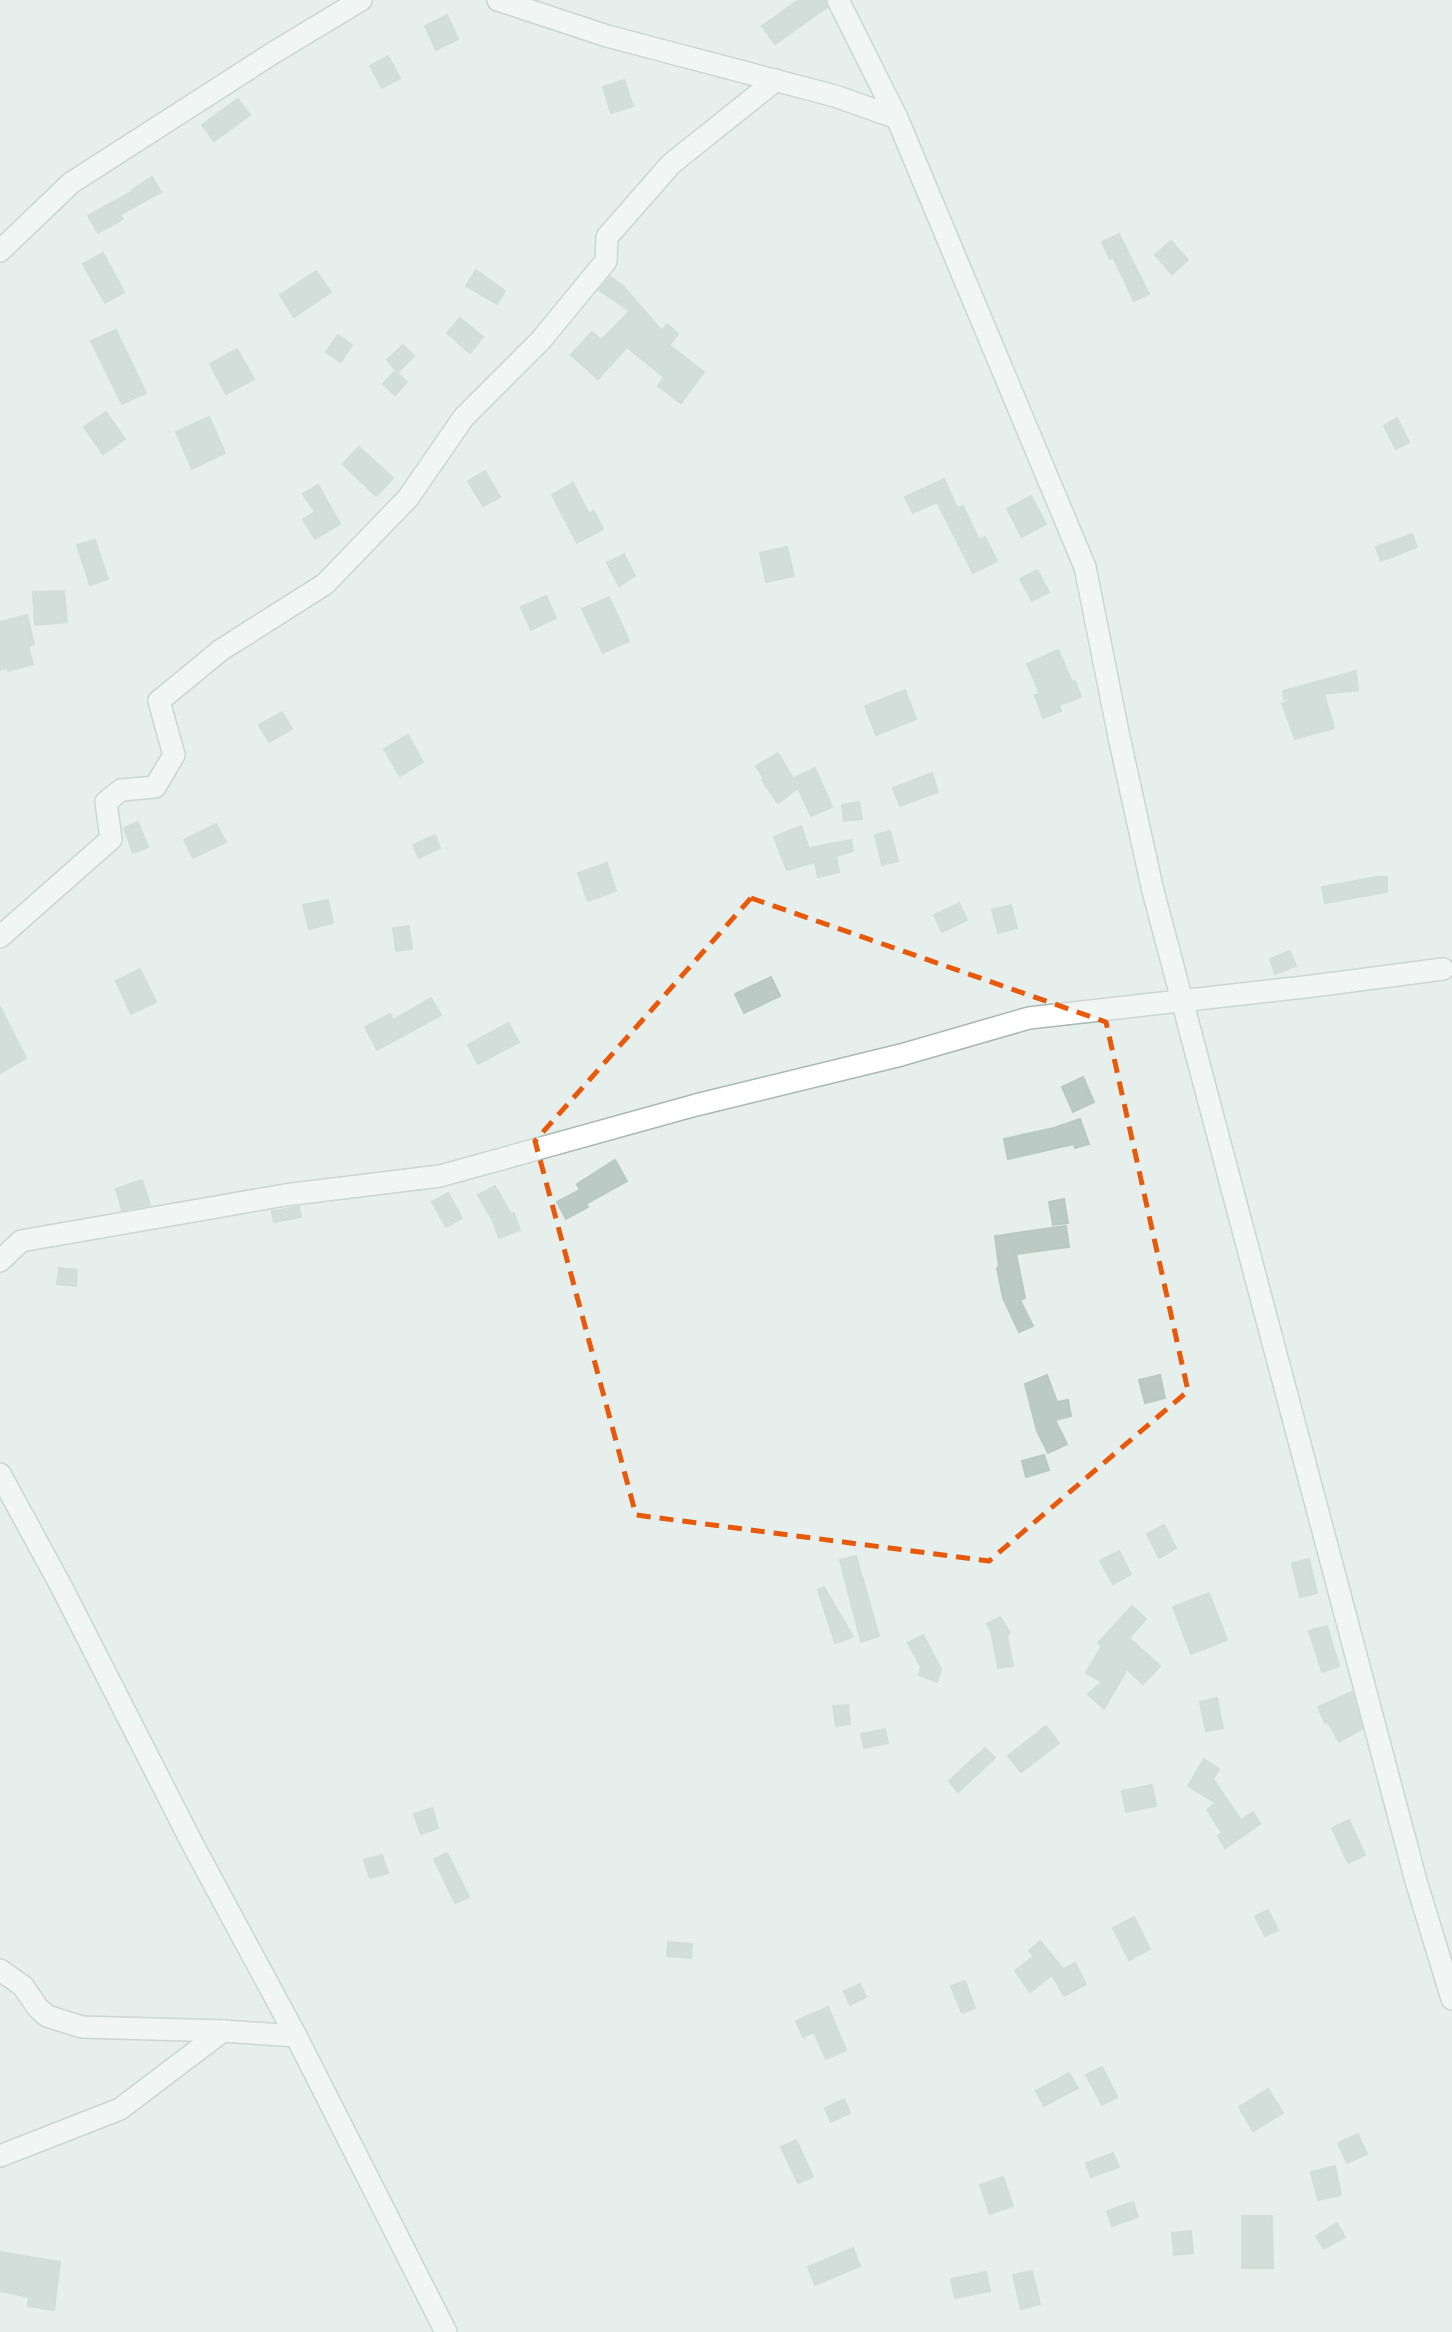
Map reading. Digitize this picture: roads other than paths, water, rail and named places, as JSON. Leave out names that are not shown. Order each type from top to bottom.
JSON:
[{"type":"street","points":[[0,251],[71,183],[273,53],[361,0]]},
{"type":"street","points":[[498,0],[607,36],[835,96],[897,118]]},
{"type":"street","points":[[838,0],[897,118],[1085,567],[1153,891],[1416,1881],[1452,1999]]},
{"type":"street","points":[[0,937],[111,839],[106,802],[121,790],[155,787],[174,755],[159,701],[222,650],[324,584],[408,498],[464,417],[541,341],[607,261],[607,237],[671,164],[776,80]]},
{"type":"street","points":[[0,1261],[21,1241],[285,1195],[440,1176],[696,1105],[901,1055],[1029,1017],[1443,970]]},
{"type":"street","points":[[0,1474],[296,2036],[446,2332]]},
{"type":"street","points":[[0,1970],[23,1986],[47,2016],[82,2027],[296,2036]]},
{"type":"street","points":[[0,2156],[120,2109],[223,2031]]}]
